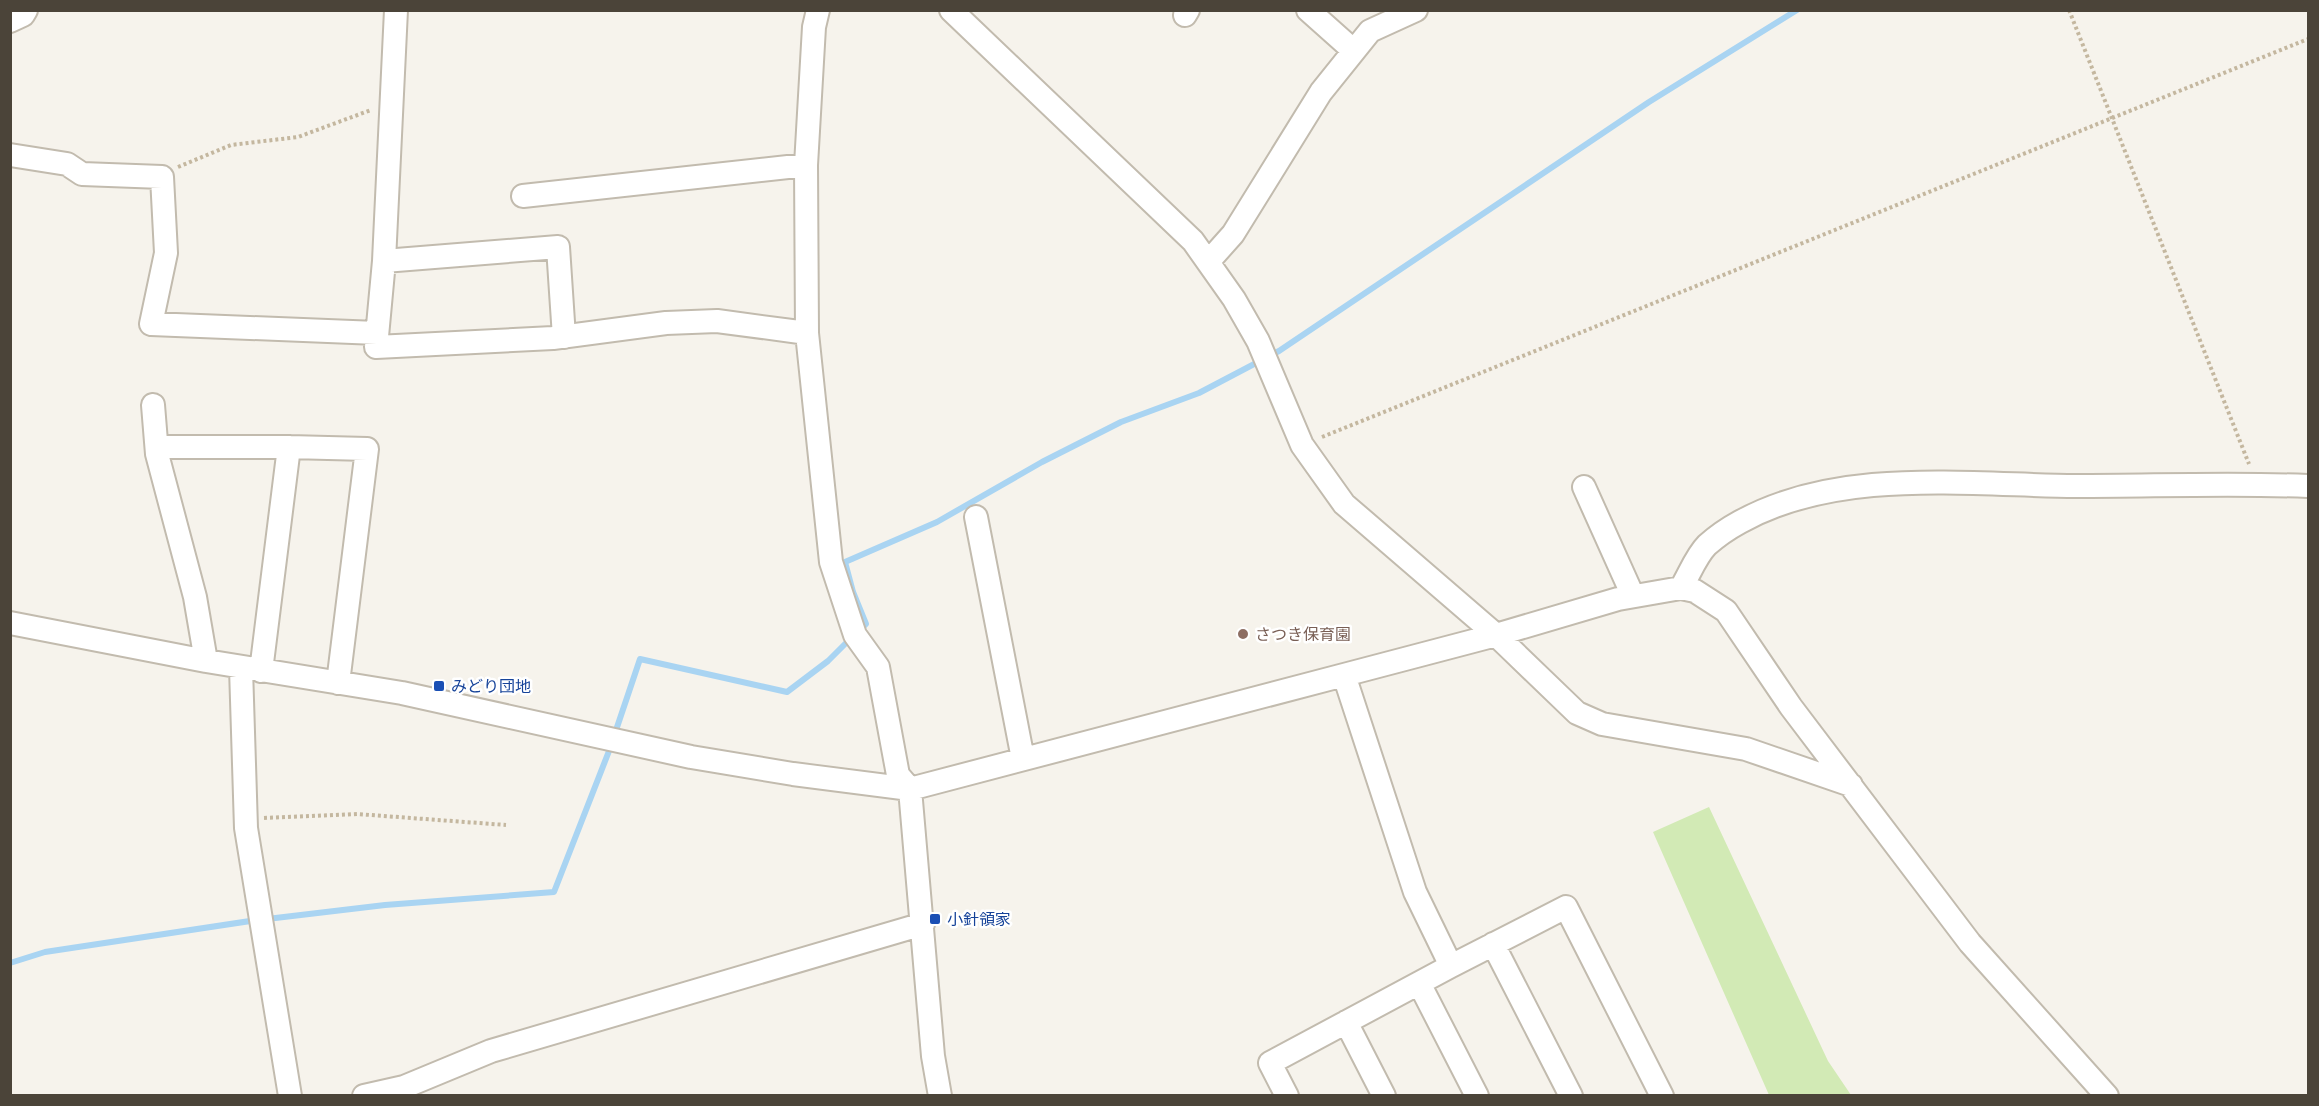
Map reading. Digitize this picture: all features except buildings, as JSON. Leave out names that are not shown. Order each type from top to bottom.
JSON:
[{"type":"street","points":[[10,21],[23,15],[26,10]]},
{"type":"street","points":[[396,10],[384,261],[376,347],[564,337],[666,323],[717,321],[807,333]]},
{"type":"street","points":[[818,10],[814,27],[806,165],[807,333],[831,562],[855,634],[878,667],[898,775],[910,789],[933,1056],[940,1095]]},
{"type":"street","points":[[951,10],[1193,241],[1234,299],[1258,341],[1302,445],[1344,504],[1496,635],[1577,713],[1602,724],[1746,749],[1851,785]]},
{"type":"street","points":[[1308,10],[1354,51]]},
{"type":"street","points":[[1208,262],[1233,234],[1321,92],[1370,31],[1414,11]]},
{"type":"street","points":[[10,155],[67,164],[82,174],[162,177],[166,253],[152,324],[377,333]]},
{"type":"street","points":[[523,196],[806,165]]},
{"type":"street","points":[[384,261],[558,247],[564,337]]},
{"type":"street","points":[[153,405],[157,447],[195,597],[206,662]]},
{"type":"street","points":[[157,447],[367,449],[338,683]]},
{"type":"street","points":[[289,447],[251,669],[246,819],[263,939],[290,1095]]},
{"type":"street","points":[[1681,588],[1706,546],[1740,522],[1785,502],[1838,489],[1916,483],[2308,486]]},
{"type":"street","points":[[1584,487],[1633,596]]},
{"type":"street","points":[[976,517],[1023,759]]},
{"type":"street","points":[[10,623],[206,662],[472,707],[691,757],[793,774],[910,789],[1496,635],[1618,598],[1681,588],[1695,591],[1726,611],[1791,707],[1970,943],[2107,1095]]},
{"type":"street","points":[[1344,675],[1415,892],[1451,966]]},
{"type":"street","points":[[1287,1095],[1270,1063],[1566,907],[1662,1095]]},
{"type":"street","points":[[364,1095],[404,1087],[491,1051],[923,924]]},
{"type":"street","points":[[1494,944],[1571,1095]]},
{"type":"street","points":[[1419,983],[1477,1095]]},
{"type":"street","points":[[1346,1022],[1384,1095]]},
{"type":"path","points":[[2069,10],[2110,119],[2257,484]]},
{"type":"path","points":[[1302,445],[2308,39]]},
{"type":"path","points":[[155,177],[231,145],[298,137],[392,103]]},
{"type":"path","points":[[246,819],[357,814],[506,825]]},
{"type":"green space","points":[[1709,807],[1828,1061],[1851,1095],[1769,1095],[1653,832]]},
{"type":"waterway","points":[[860,630],[866,624],[853,592],[845,562],[937,522],[1042,462],[1121,422],[1199,393],[1279,351],[1649,102],[1797,10]]},
{"type":"waterway","points":[[267,919],[385,905],[554,892],[609,751],[640,659],[787,692],[828,661],[852,637]]},
{"type":"waterway","points":[[10,963],[45,952],[257,920]]},
{"type":"place","name":"さつき保育園","points":[[1243,634]]},
{"type":"place","name":"みどり団地","points":[[439,686]]},
{"type":"place","name":"小針領家","points":[[935,919]]}]
